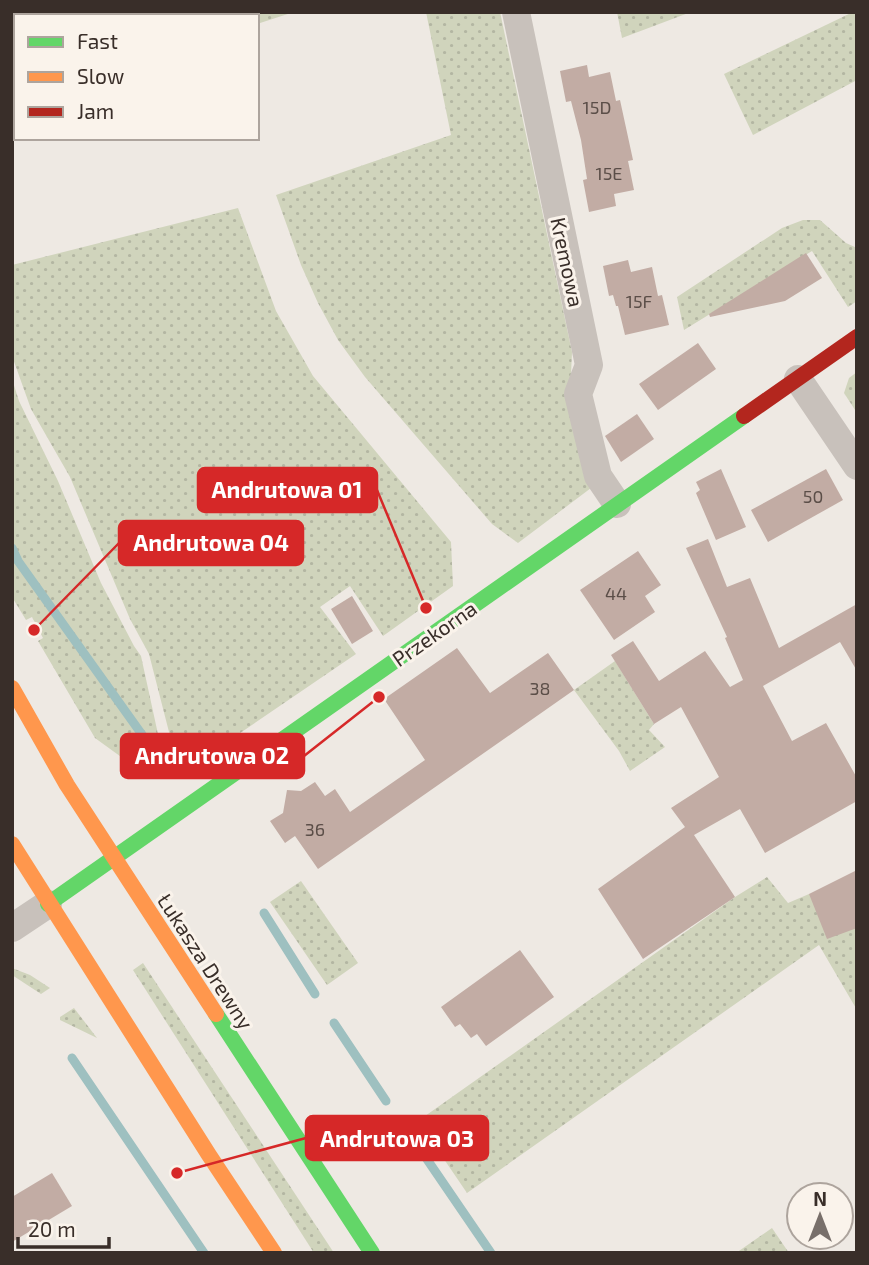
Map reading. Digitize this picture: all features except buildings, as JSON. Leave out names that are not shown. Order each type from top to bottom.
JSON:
[{"type":"main road","name":"Przekorna","points":[[48,904],[857,337]]},
{"type":"main road","name":"Łukasza Drewny","points":[[12,688],[67,785],[372,1253]]},
{"type":"main road","points":[[12,844],[274,1253]]},
{"type":"street","name":"Kremowa","points":[[516,12],[589,365],[578,394],[598,476],[617,504]]},
{"type":"street","points":[[798,379],[857,466]]},
{"type":"street","name":"Przekorna","points":[[12,928],[48,904]]},
{"type":"green space","points":[[294,12],[259,23],[259,14],[173,14]]},
{"type":"green space","points":[[426,12],[500,12],[572,352],[570,397],[595,485],[518,543],[492,524],[365,377],[338,340],[301,265],[276,195],[451,135]]},
{"type":"green space","points":[[617,12],[691,12],[622,38]]},
{"type":"green space","points":[[857,12],[857,80],[753,135],[724,74]]},
{"type":"green space","points":[[238,208],[276,311],[313,376],[451,542],[453,586],[383,636],[350,586],[320,607],[356,654],[199,761],[178,767],[149,654],[130,619],[70,477],[31,409],[12,356],[12,265]]},
{"type":"green space","points":[[803,220],[820,220],[846,243],[857,248],[857,301],[848,307],[812,251],[684,330],[677,297],[782,228]]},
{"type":"green space","points":[[857,372],[857,413],[844,393],[849,378]]},
{"type":"green space","points":[[12,379],[19,401],[58,481],[101,583],[141,656],[161,748],[135,767],[95,738],[38,641],[43,638],[32,617],[26,620],[12,597]]},
{"type":"green space","points":[[615,661],[654,724],[649,730],[665,747],[630,771],[619,751],[574,690]]},
{"type":"green space","points":[[767,877],[788,903],[809,894],[857,928],[857,1010],[819,945],[467,1193],[418,1121]]},
{"type":"green space","points":[[301,881],[358,963],[327,985],[270,902]]},
{"type":"green space","points":[[143,963],[334,1253],[314,1253],[133,970]]},
{"type":"green space","points":[[12,968],[30,975],[50,988],[41,994],[12,975]]},
{"type":"green space","points":[[74,1008],[97,1038],[60,1020],[60,1017]]},
{"type":"green space","points":[[772,1228],[785,1251],[789,1253],[736,1253]]},
{"type":"waterway","points":[[12,548],[18,561],[143,736]]},
{"type":"waterway","points":[[264,913],[315,994]]},
{"type":"waterway","points":[[334,1023],[386,1101]]},
{"type":"waterway","points":[[72,1058],[204,1253]]},
{"type":"waterway","points":[[409,1133],[491,1253]]},
{"type":"traffic: fast","points":[[48,904],[744,416]]},
{"type":"traffic: fast","points":[[216,1014],[372,1253]]},
{"type":"traffic: slow","points":[[12,688],[67,785],[216,1014]]},
{"type":"traffic: slow","points":[[12,844],[274,1253]]},
{"type":"traffic: jam","points":[[744,416],[857,337]]},
{"type":"place","name":"Andrutowa 01","points":[[426,608]]},
{"type":"place","name":"Andrutowa 04","points":[[34,630]]},
{"type":"place","name":"Andrutowa 02","points":[[379,697]]},
{"type":"place","name":"Andrutowa 03","points":[[177,1173]]}]
